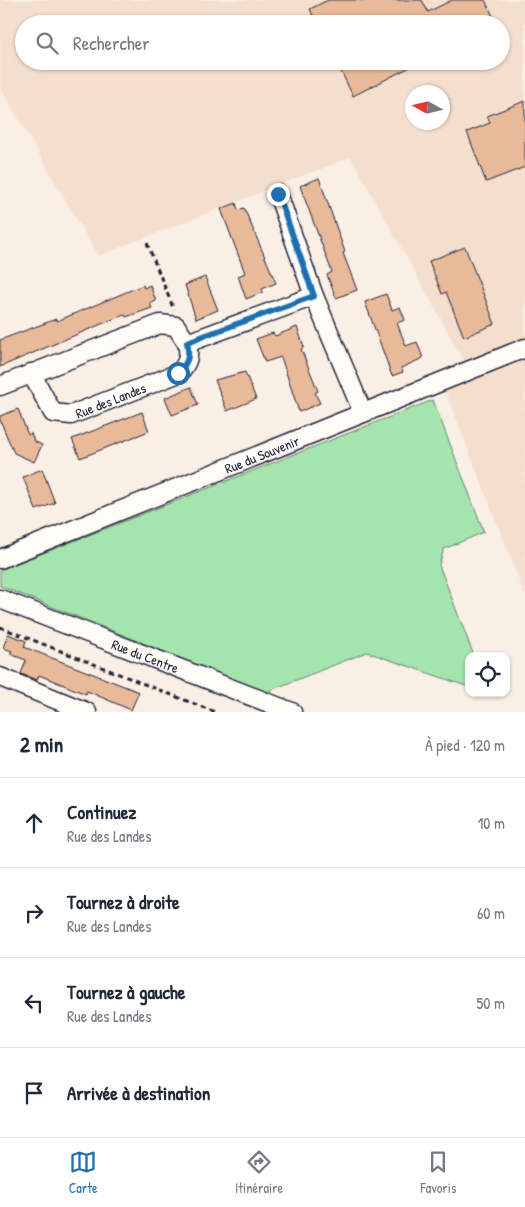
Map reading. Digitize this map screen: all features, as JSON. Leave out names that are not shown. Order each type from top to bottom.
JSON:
[{"type":"street","points":[[278,194],[314,296],[363,413]]},
{"type":"street","points":[[0,386],[160,324],[176,326],[187,342],[314,296]]},
{"type":"street","name":"Rue des Landes","points":[[31,373],[53,413],[71,416],[178,373],[187,364],[189,353],[187,342]]},
{"type":"street","name":"Rue du Souvenir","points":[[0,559],[18,554],[525,348]]},
{"type":"street","name":"Rue du Centre","points":[[0,599],[292,712]]},
{"type":"street","points":[[0,677],[61,707],[87,712]]},
{"type":"path","points":[[147,242],[174,311],[176,326]]},
{"type":"path","points":[[0,627],[215,712]]},
{"type":"shaded area","points":[[0,0],[525,0],[525,595],[438,372],[464,361],[351,157],[98,256],[0,87]]},
{"type":"green space","points":[[433,400],[484,532],[444,549],[439,565],[472,652],[465,652],[465,686],[367,652],[266,692],[0,586],[0,570]]},
{"type":"building","points":[[328,0],[422,0],[428,12],[452,0],[485,0],[492,15],[313,15],[310,9]]},
{"type":"building","points":[[340,70],[404,70],[353,96]]},
{"type":"building","points":[[525,101],[525,167],[486,182],[467,132],[490,123],[487,116]]},
{"type":"building","points":[[319,178],[357,290],[336,298],[327,275],[332,272],[300,186]]},
{"type":"building","points":[[236,203],[238,210],[244,208],[276,283],[262,289],[263,292],[246,299],[238,276],[245,273],[221,209]]},
{"type":"building","points":[[465,247],[495,324],[464,337],[446,292],[442,294],[429,261]]},
{"type":"building","points":[[205,277],[218,310],[196,319],[185,285]]},
{"type":"building","points":[[143,285],[144,288],[150,285],[156,301],[150,304],[152,308],[126,317],[125,315],[118,317],[0,367],[0,340],[56,319],[57,321]]},
{"type":"building","points":[[386,294],[392,310],[400,307],[405,320],[397,323],[406,346],[417,342],[423,358],[401,368],[403,372],[392,376],[365,302]]},
{"type":"building","points":[[297,327],[304,347],[301,349],[318,391],[315,393],[320,403],[299,412],[281,357],[265,362],[256,339],[273,333],[275,336]]},
{"type":"building","points":[[245,372],[256,399],[227,411],[215,380]]},
{"type":"building","points":[[191,387],[198,405],[172,415],[165,398]]},
{"type":"building","points":[[18,409],[28,435],[31,433],[34,441],[42,445],[34,462],[14,453],[0,420],[0,416]]},
{"type":"building","points":[[142,412],[149,431],[80,458],[72,439]]},
{"type":"building","points":[[42,469],[55,503],[36,510],[23,477]]},
{"type":"building","points":[[8,634],[26,641],[24,647],[139,692],[131,710],[87,691],[86,694],[39,675],[37,680],[21,674],[26,660],[10,654],[12,651],[3,648]]},
{"type":"route","points":[[178,373],[187,364],[189,353],[187,342],[314,296],[278,194]]}]
